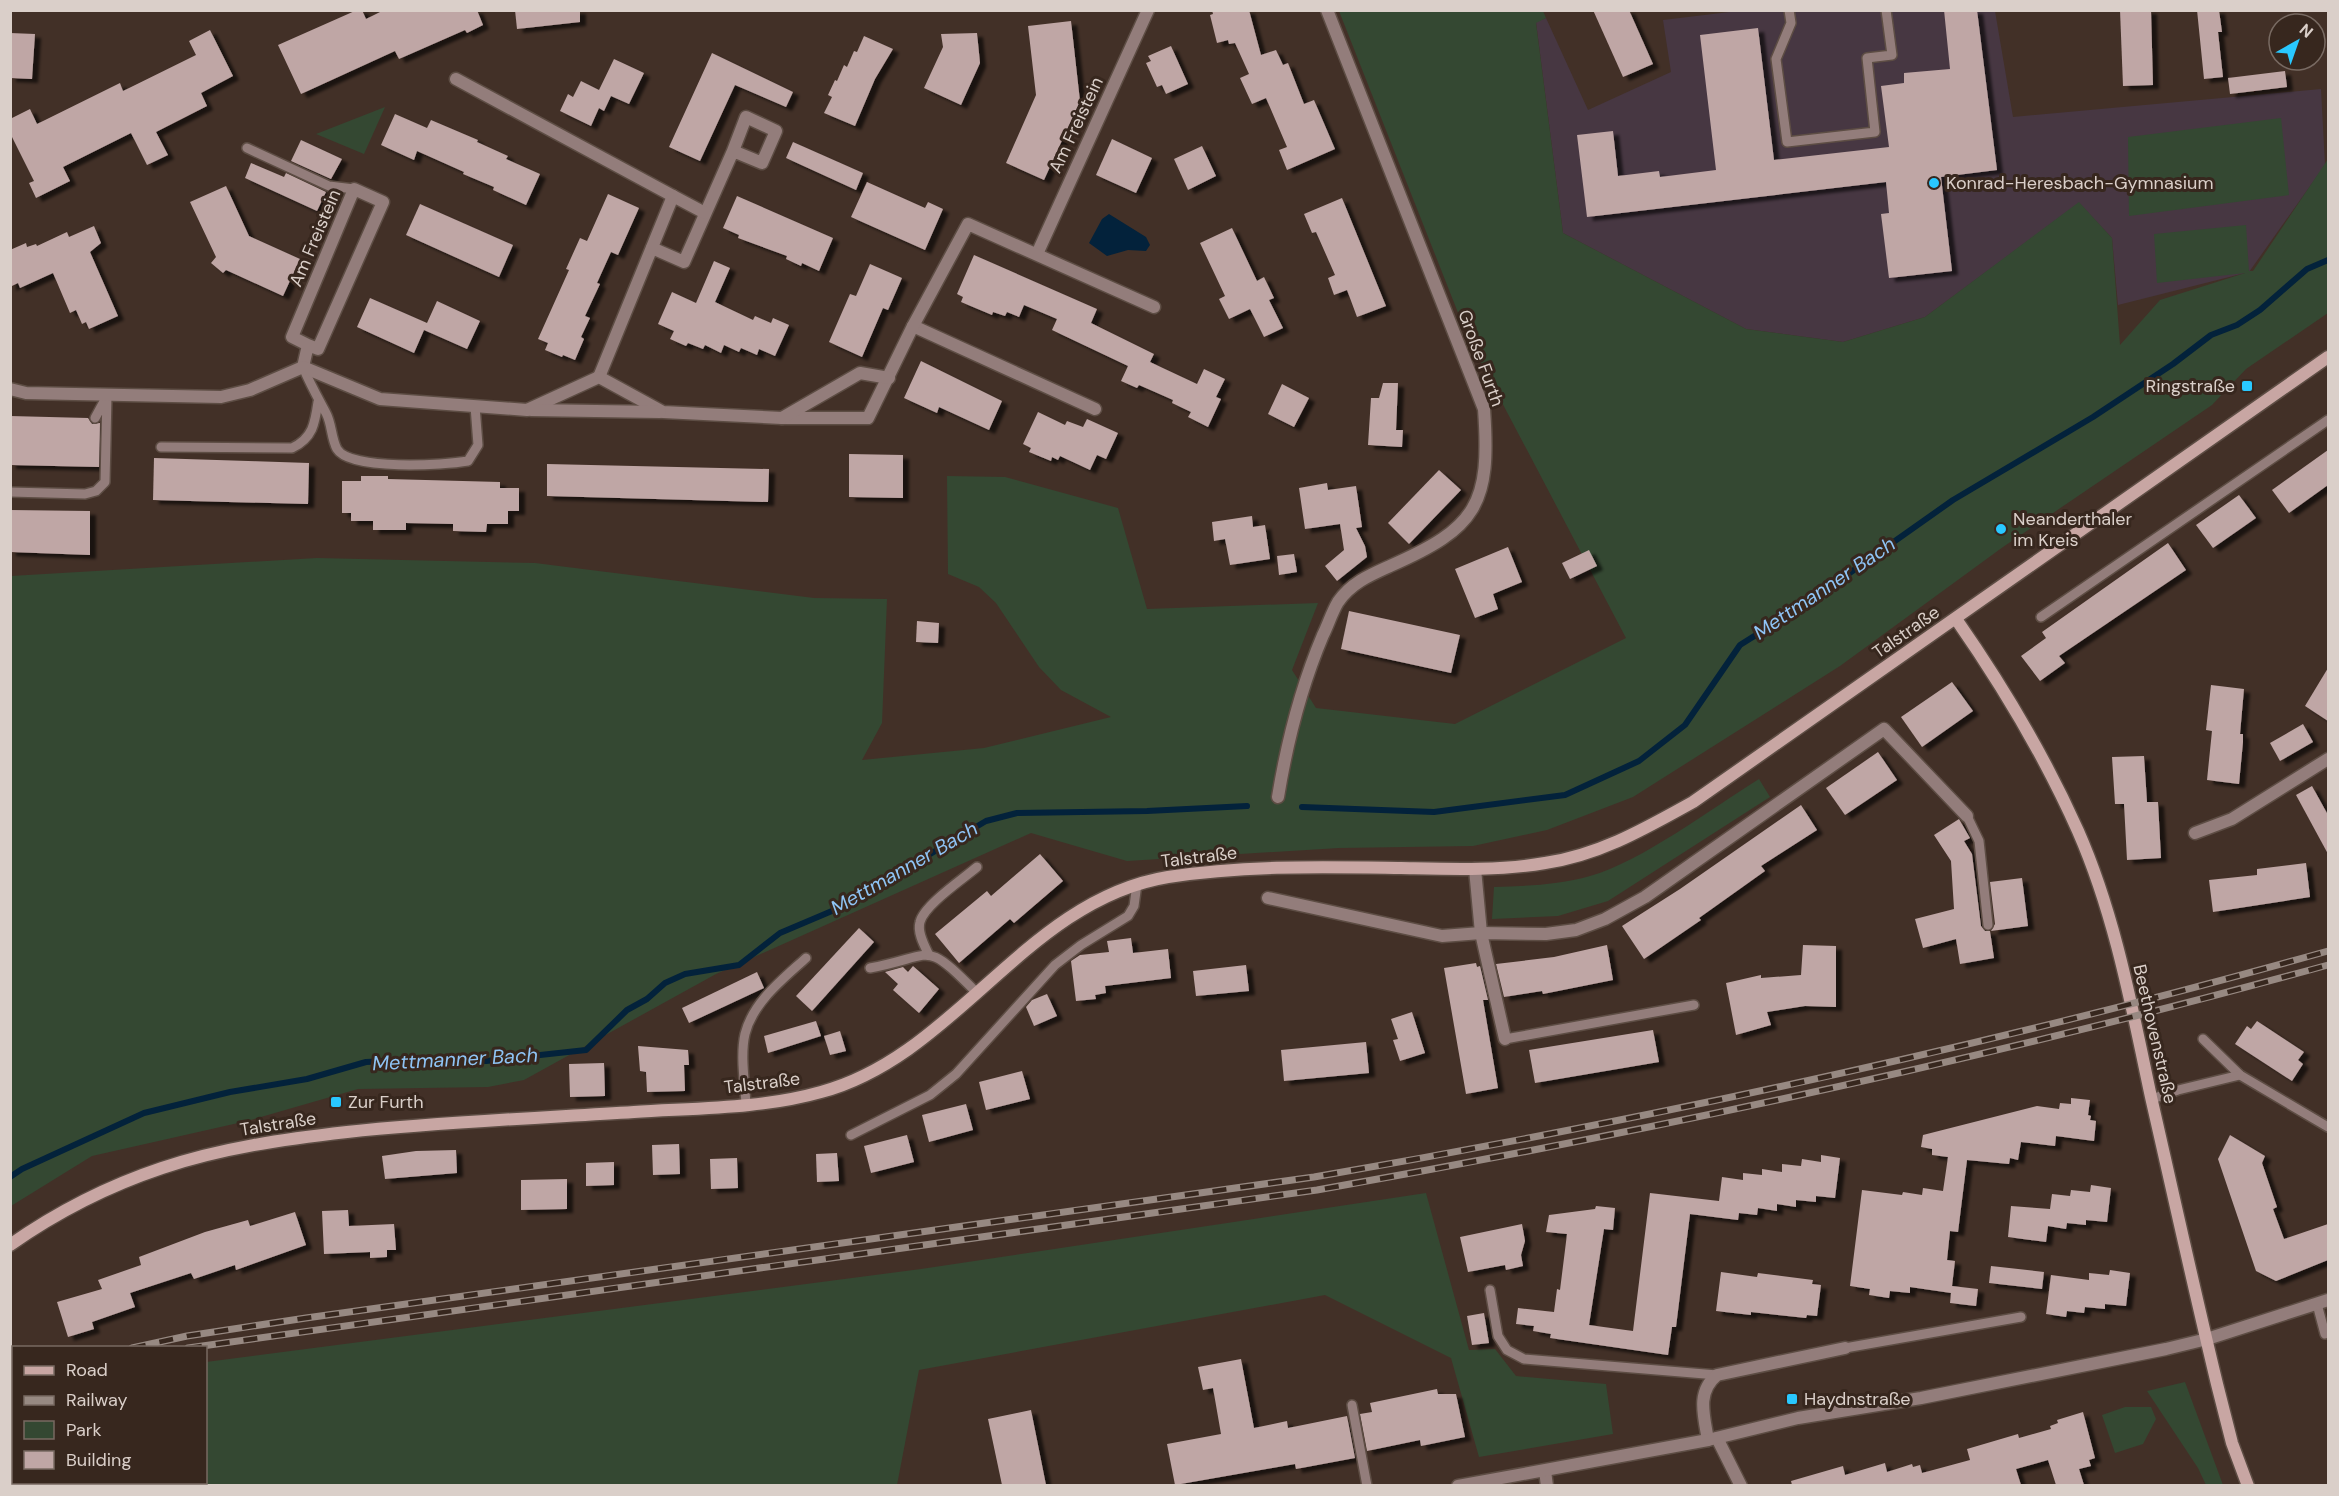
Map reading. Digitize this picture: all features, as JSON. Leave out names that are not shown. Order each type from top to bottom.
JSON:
[{"type":"main road","name":"Talstraße","points":[[10,1245],[70,1208],[124,1182],[187,1161],[284,1139],[395,1127],[746,1105],[819,1093],[855,1082],[900,1054],[1032,945],[1066,920],[1101,898],[1137,884],[1168,877],[1270,867],[1475,869],[1546,863],[1596,851],[1633,836],[1693,801],[2328,357]]},
{"type":"main road","name":"Beethovenstraße","points":[[1956,619],[1988,665],[2040,755],[2078,831],[2097,882],[2111,930],[2152,1100],[2206,1340],[2232,1443],[2248,1485]]},
{"type":"street","name":"Am Freistein","points":[[1036,254],[1148,10]]},
{"type":"street","name":"Große Furth","points":[[1278,797],[1291,734],[1314,657],[1337,603],[1363,578],[1421,553],[1457,530],[1471,510],[1481,488],[1487,453],[1484,409],[1327,10]]},
{"type":"street","points":[[456,79],[705,213]]},
{"type":"street","points":[[652,248],[684,262],[733,151]]},
{"type":"street","name":"Am Freistein","points":[[354,189],[383,202],[318,349],[308,345],[292,337],[354,189]]},
{"type":"street","points":[[527,410],[599,377],[673,196]]},
{"type":"street","points":[[10,389],[26,393],[221,397],[250,390],[303,367],[381,399],[527,410],[663,412],[782,418],[868,418],[912,326],[968,224],[1154,307]]},
{"type":"street","points":[[912,326],[1095,409]]},
{"type":"street","points":[[303,367],[308,345]]},
{"type":"street","points":[[782,418],[860,373],[889,378]]},
{"type":"street","points":[[599,377],[663,412]]},
{"type":"street","points":[[1268,898],[1442,936],[1481,933],[1546,934],[1576,930],[1605,919],[1645,897],[1884,729],[1967,816]]},
{"type":"street","points":[[2195,833],[2232,819],[2328,759]]},
{"type":"street","points":[[1475,869],[1481,933],[1505,1039]]},
{"type":"street","points":[[1458,1485],[1712,1439],[1798,1418],[2007,1381],[2206,1340],[2323,1302]]},
{"type":"street","points":[[1741,1485],[1712,1439],[1702,1400],[1709,1382],[1718,1376],[1845,1348]]},
{"type":"street","points":[[1545,1471],[1547,1485]]},
{"type":"lane","points":[[1789,10],[1791,23],[1776,58],[1787,142],[1875,132],[1867,58],[1892,55],[1886,10]]},
{"type":"lane","points":[[247,148],[329,186],[354,189]]},
{"type":"lane","points":[[303,367],[318,402],[326,413],[337,448],[344,456],[367,463],[468,461],[478,445],[475,406]]},
{"type":"lane","points":[[95,418],[107,396]]},
{"type":"lane","points":[[10,492],[85,494],[96,491],[105,482],[107,396]]},
{"type":"lane","points":[[161,447],[292,448],[302,443],[310,434],[318,402]]},
{"type":"lane","points":[[2040,617],[2328,420]]},
{"type":"lane","points":[[1967,816],[1979,841],[1988,925]]},
{"type":"lane","points":[[928,953],[919,928],[920,921],[927,909],[977,867]]},
{"type":"lane","points":[[851,1135],[930,1095],[956,1074],[1055,965],[1081,945],[1128,916],[1134,906],[1137,884]]},
{"type":"lane","points":[[870,968],[928,953],[945,961],[976,992]]},
{"type":"lane","points":[[746,1105],[745,1034],[757,1009],[778,983],[806,958]]},
{"type":"lane","points":[[1505,1039],[1694,1005]]},
{"type":"lane","points":[[2203,1039],[2240,1075],[2328,1127]]},
{"type":"lane","points":[[2152,1100],[2178,1090],[2240,1075]]},
{"type":"lane","points":[[1490,1290],[1498,1336],[1507,1350],[1524,1359],[1718,1376]]},
{"type":"lane","points":[[2323,1302],[2325,1334]]},
{"type":"lane","points":[[1845,1348],[2021,1317]]},
{"type":"lane","points":[[1352,1405],[1367,1485]]},
{"type":"shaded area","name":"Konrad-Heresbach-Gymnasium","points":[[1746,10],[1995,11],[2013,117],[2321,89],[2325,165],[2249,272],[2118,305],[2112,238],[2079,203],[1925,317],[1843,342],[1746,329],[1563,233],[1536,22],[1546,18],[1588,110],[1671,72],[1663,20]]},
{"type":"green space","points":[[1339,11],[1543,11],[1546,18],[1536,23],[1563,233],[1746,329],[1843,342],[1925,317],[2079,202],[2112,238],[2120,345],[2160,300],[2245,273],[2157,283],[2154,234],[2246,225],[2249,271],[2253,271],[2328,159],[2328,313],[2246,369],[2212,405],[2003,547],[1840,666],[1633,797],[1547,830],[1473,846],[1339,848],[1127,861],[1031,833],[716,974],[524,1080],[488,1087],[358,1089],[247,1121],[92,1156],[11,1206],[11,576],[317,558],[535,563],[814,598],[887,599],[882,723],[862,760],[984,748],[1111,717],[1061,690],[1039,667],[996,603],[979,587],[948,574],[947,476],[1005,477],[1118,508],[1147,609],[1318,603],[1292,670],[1316,708],[1455,724],[1626,638],[1468,338]]},
{"type":"green space","points":[[385,107],[364,154],[316,134]]},
{"type":"green space","points":[[2281,118],[2289,195],[2129,216],[2128,137]]},
{"type":"green space","points":[[1759,779],[1770,797],[1608,901],[1558,916],[1492,919],[1494,887],[1566,881],[1610,869],[1653,847]]},
{"type":"green space","points":[[1426,1193],[1469,1350],[1495,1349],[1516,1376],[1606,1384],[1613,1434],[1479,1457],[1451,1358],[1325,1295],[919,1370],[897,1485],[11,1485],[10,1406],[12,1405],[12,1484],[207,1484],[207,1362],[921,1269]]},
{"type":"green space","points":[[2185,1382],[2223,1485],[2206,1485],[2198,1468],[2147,1391]]},
{"type":"green space","points":[[2125,1407],[2151,1407],[2156,1419],[2143,1444],[2115,1453],[2102,1415]]},
{"type":"water","points":[[1109,214],[1146,237],[1150,245],[1146,251],[1128,250],[1107,256],[1089,243],[1102,219]]},
{"type":"building","points":[[357,10],[362,10],[366,19],[384,10],[477,10],[483,25],[467,33],[465,30],[399,59],[395,51],[301,94],[278,45]]},
{"type":"building","points":[[515,10],[580,10],[580,22],[517,29]]},
{"type":"building","points":[[1212,10],[1249,10],[1261,55],[1276,50],[1283,65],[1288,63],[1304,104],[1314,100],[1335,149],[1287,170],[1279,150],[1287,147],[1266,98],[1252,104],[1240,78],[1249,74],[1235,43],[1229,44],[1228,40],[1217,43],[1210,15],[1213,14]]},
{"type":"building","points":[[1593,10],[1629,10],[1653,64],[1623,77]]},
{"type":"building","points":[[1944,10],[1977,10],[1997,170],[1941,177],[1952,271],[1889,278],[1881,214],[1889,213],[1886,182],[1587,217],[1577,135],[1613,131],[1618,176],[1659,171],[1660,177],[1716,170],[1700,35],[1758,28],[1774,160],[1889,147],[1881,86],[1904,83],[1904,73],[1950,69]]},
{"type":"building","points":[[2120,10],[2151,10],[2153,85],[2123,86]]},
{"type":"building","points":[[2197,10],[2219,10],[2222,32],[2218,32],[2223,77],[2204,79]]},
{"type":"building","points":[[1071,21],[1080,101],[1044,180],[1006,163],[1036,95],[1028,26]]},
{"type":"building","points":[[210,30],[233,76],[201,93],[207,106],[156,132],[168,155],[147,165],[131,133],[63,167],[70,181],[36,198],[29,183],[34,181],[10,133],[10,119],[30,109],[37,124],[120,83],[123,91],[196,55],[189,41]]},
{"type":"building","points":[[10,33],[35,34],[32,79],[10,78]]},
{"type":"building","points":[[977,33],[980,63],[961,105],[924,88],[943,47],[941,34]]},
{"type":"building","points":[[864,36],[893,49],[875,79],[855,126],[824,113],[832,97],[828,95],[835,80],[837,81],[844,65],[847,67],[854,51],[857,52]]},
{"type":"building","points":[[1171,46],[1188,84],[1166,94],[1162,85],[1157,87],[1146,63],[1151,61],[1148,56]]},
{"type":"building","points":[[712,53],[793,92],[786,107],[735,85],[700,161],[669,147]]},
{"type":"building","points":[[614,59],[644,73],[629,104],[611,96],[604,111],[599,108],[591,126],[560,111],[568,94],[573,97],[581,81],[599,90]]},
{"type":"building","points":[[2285,72],[2287,87],[2230,94],[2228,78]]},
{"type":"building","points":[[395,114],[427,128],[431,120],[478,140],[477,142],[508,156],[506,159],[540,174],[526,205],[493,190],[494,187],[463,174],[464,172],[417,151],[414,160],[381,145]]},
{"type":"building","points":[[1112,139],[1152,158],[1136,193],[1096,175]]},
{"type":"building","points":[[301,140],[342,159],[331,179],[291,161]]},
{"type":"building","points":[[793,142],[863,173],[856,190],[786,158]]},
{"type":"building","points":[[1202,146],[1216,176],[1188,190],[1174,159]]},
{"type":"building","points":[[251,163],[284,177],[286,173],[326,192],[317,211],[245,178]]},
{"type":"building","points":[[867,182],[925,208],[928,202],[943,209],[925,250],[851,217]]},
{"type":"building","points":[[226,186],[249,236],[300,259],[283,296],[226,270],[223,273],[211,263],[216,257],[190,202]]},
{"type":"building","points":[[608,194],[639,208],[618,255],[611,252],[597,283],[600,284],[585,316],[590,318],[581,337],[584,339],[575,360],[563,355],[562,357],[545,350],[548,343],[538,339],[569,270],[566,269],[580,238],[587,241]]},
{"type":"building","points":[[737,196],[833,238],[819,271],[802,263],[801,266],[786,259],[787,256],[738,238],[739,235],[723,228]]},
{"type":"building","points":[[1342,198],[1386,306],[1357,317],[1347,290],[1334,295],[1328,278],[1335,275],[1316,232],[1312,233],[1304,214]]},
{"type":"building","points":[[420,204],[513,245],[499,277],[406,235]]},
{"type":"building","points":[[94,226],[101,243],[90,252],[118,316],[89,329],[86,322],[82,324],[76,310],[70,313],[53,273],[20,288],[18,283],[10,287],[10,250],[26,243],[27,247],[36,244],[37,246],[67,232],[69,237]]},
{"type":"building","points":[[1232,228],[1257,281],[1264,277],[1274,298],[1269,300],[1283,328],[1264,337],[1250,309],[1229,319],[1219,299],[1225,296],[1200,243]]},
{"type":"building","points":[[974,255],[1097,309],[1091,323],[1154,354],[1150,362],[1197,384],[1204,369],[1225,379],[1216,397],[1221,399],[1208,427],[1188,417],[1191,412],[1172,403],[1173,400],[1139,385],[1137,388],[1121,381],[1128,366],[1052,330],[1057,319],[1024,305],[1019,317],[1007,312],[1005,316],[993,312],[992,315],[961,302],[963,297],[957,294]]},
{"type":"building","points":[[714,261],[730,268],[715,302],[753,320],[755,316],[771,323],[773,318],[789,325],[775,356],[759,349],[757,355],[741,348],[739,352],[724,345],[721,353],[705,345],[703,349],[688,343],[686,346],[670,339],[674,331],[658,324],[672,292],[696,303]]},
{"type":"building","points":[[870,264],[902,278],[888,310],[883,308],[862,357],[829,342],[850,294],[856,296]]},
{"type":"building","points":[[370,298],[427,323],[437,301],[480,321],[467,349],[424,330],[414,353],[357,327]]},
{"type":"building","points":[[921,361],[1002,401],[989,430],[939,407],[937,413],[904,398]]},
{"type":"building","points":[[1383,383],[1398,383],[1396,430],[1403,430],[1402,447],[1368,445],[1371,398],[1379,398]]},
{"type":"building","points":[[1282,384],[1309,398],[1294,427],[1268,414]]},
{"type":"building","points":[[1038,412],[1065,425],[1067,421],[1083,427],[1087,419],[1118,433],[1106,459],[1097,455],[1090,470],[1060,456],[1058,460],[1052,457],[1051,461],[1029,452],[1031,448],[1023,444]]},
{"type":"building","points":[[10,416],[88,418],[92,424],[100,423],[99,467],[10,465]]},
{"type":"building","points":[[2328,450],[2328,485],[2289,513],[2272,490]]},
{"type":"building","points":[[849,454],[903,455],[903,498],[849,497]]},
{"type":"building","points":[[154,458],[309,463],[308,504],[153,500]]},
{"type":"building","points":[[547,464],[769,469],[768,502],[547,496]]},
{"type":"building","points":[[1439,470],[1461,490],[1409,544],[1388,523]]},
{"type":"building","points":[[361,476],[388,476],[388,479],[500,482],[500,488],[519,488],[519,511],[508,511],[508,524],[487,524],[486,532],[453,531],[453,524],[406,523],[406,530],[373,530],[373,521],[351,521],[351,513],[342,513],[342,481],[361,481]]},
{"type":"building","points":[[1327,483],[1328,490],[1356,486],[1362,527],[1356,528],[1365,546],[1367,557],[1337,581],[1325,566],[1344,550],[1340,524],[1305,529],[1299,488]]},
{"type":"building","points":[[2239,495],[2256,518],[2213,548],[2196,525]]},
{"type":"building","points":[[10,510],[90,511],[90,555],[10,552]]},
{"type":"building","points":[[1252,516],[1253,527],[1265,525],[1270,559],[1230,565],[1225,539],[1214,541],[1212,522]]},
{"type":"building","points":[[2168,543],[2186,570],[2059,656],[2065,663],[2040,681],[2021,656],[2046,638],[2042,632]]},
{"type":"building","points":[[1508,547],[1522,582],[1493,594],[1498,609],[1475,618],[1455,569]]},
{"type":"building","points":[[1589,550],[1597,566],[1570,579],[1562,563]]},
{"type":"building","points":[[1294,554],[1297,572],[1279,575],[1277,556]]},
{"type":"building","points":[[1349,611],[1460,635],[1451,673],[1341,649]]},
{"type":"building","points":[[917,621],[939,623],[938,643],[916,642]]},
{"type":"building","points":[[2328,668],[2328,721],[2305,706]]},
{"type":"building","points":[[1952,682],[1973,711],[1922,747],[1901,717]]},
{"type":"building","points":[[2211,685],[2244,689],[2239,784],[2207,780],[2212,731],[2206,730]]},
{"type":"building","points":[[2303,724],[2313,742],[2280,761],[2270,743]]},
{"type":"building","points":[[1878,752],[1897,780],[1845,815],[1826,788]]},
{"type":"building","points":[[2144,756],[2147,802],[2158,802],[2161,858],[2127,860],[2124,804],[2115,804],[2112,757]]},
{"type":"building","points":[[2312,786],[2328,815],[2328,854],[2296,795]]},
{"type":"building","points":[[1801,805],[1817,830],[1761,866],[1765,871],[1699,918],[1701,920],[1644,959],[1622,926],[1680,889]]},
{"type":"building","points":[[1959,819],[1970,838],[1964,841],[1972,854],[1981,926],[1985,931],[1990,931],[1994,958],[1960,964],[1956,939],[1923,948],[1915,919],[1954,909],[1951,861],[1934,835]]},
{"type":"building","points":[[1040,854],[1063,881],[1014,923],[1010,919],[959,963],[935,934],[987,891],[991,896]]},
{"type":"building","points":[[2306,863],[2310,897],[2213,912],[2209,880],[2257,875],[2257,869]]},
{"type":"building","points":[[2022,878],[2028,926],[1991,931],[1995,924],[1990,882]]},
{"type":"building","points":[[859,928],[874,942],[812,1011],[796,996]]},
{"type":"building","points":[[1131,938],[1133,953],[1168,949],[1171,978],[1105,986],[1106,993],[1095,995],[1096,999],[1076,1001],[1071,961],[1080,955],[1109,952],[1107,941]]},
{"type":"building","points":[[1607,945],[1613,980],[1543,994],[1542,991],[1504,997],[1496,964],[1554,957]]},
{"type":"building","points":[[1803,945],[1836,946],[1836,1007],[1805,1006],[1767,1012],[1771,1025],[1736,1035],[1726,983],[1761,975],[1761,978],[1801,975]]},
{"type":"building","points":[[1476,963],[1477,967],[1480,966],[1488,1000],[1483,1000],[1498,1088],[1466,1094],[1444,968]]},
{"type":"building","points":[[1246,965],[1249,991],[1196,996],[1193,971]]},
{"type":"building","points":[[913,966],[939,989],[919,1013],[893,990],[898,984],[885,972],[903,967],[908,972]]},
{"type":"building","points":[[757,972],[764,988],[689,1023],[682,1008]]},
{"type":"building","points":[[1047,994],[1057,1016],[1034,1026],[1026,1007],[1032,1000]]},
{"type":"building","points":[[1412,1012],[1425,1053],[1400,1061],[1393,1040],[1398,1039],[1391,1019]]},
{"type":"building","points":[[816,1021],[821,1036],[768,1053],[764,1036]]},
{"type":"building","points":[[2257,1021],[2304,1052],[2298,1060],[2303,1064],[2292,1081],[2235,1044],[2247,1026],[2251,1029]]},
{"type":"building","points":[[1653,1030],[1659,1062],[1535,1083],[1529,1050]]},
{"type":"building","points":[[840,1031],[846,1051],[830,1055],[824,1036]]},
{"type":"building","points":[[1366,1042],[1369,1073],[1284,1081],[1281,1050]]},
{"type":"building","points":[[638,1046],[688,1050],[689,1065],[684,1065],[685,1091],[647,1092],[646,1072],[640,1071]]},
{"type":"building","points":[[604,1063],[605,1096],[570,1097],[569,1064]]},
{"type":"building","points":[[1022,1071],[1030,1099],[986,1110],[979,1082]]},
{"type":"building","points":[[2071,1098],[2090,1100],[2088,1115],[2091,1116],[2090,1120],[2096,1121],[2094,1141],[2056,1136],[2055,1146],[2021,1142],[2018,1160],[2010,1158],[2009,1164],[1967,1160],[1958,1232],[1950,1231],[1947,1260],[1955,1261],[1952,1286],[1978,1289],[1976,1306],[1950,1303],[1951,1293],[1910,1287],[1910,1293],[1890,1291],[1889,1298],[1869,1295],[1870,1289],[1850,1286],[1862,1190],[1902,1195],[1903,1192],[1922,1195],[1923,1188],[1943,1191],[1948,1157],[1932,1155],[1932,1149],[1921,1147],[1923,1135],[2037,1106],[2059,1109],[2060,1103],[2071,1104]]},
{"type":"building","points":[[966,1104],[973,1130],[929,1142],[922,1115]]},
{"type":"building","points":[[907,1135],[914,1162],[871,1173],[864,1146]]},
{"type":"building","points":[[2230,1135],[2265,1156],[2262,1163],[2277,1207],[2273,1209],[2284,1239],[2328,1224],[2328,1260],[2276,1281],[2256,1271],[2218,1159]]},
{"type":"building","points":[[679,1144],[680,1174],[653,1175],[652,1145]]},
{"type":"building","points":[[456,1150],[457,1173],[385,1179],[382,1156],[416,1151]]},
{"type":"building","points":[[837,1153],[839,1181],[817,1182],[816,1154]]},
{"type":"building","points":[[1821,1155],[1840,1158],[1835,1198],[1816,1196],[1816,1202],[1796,1200],[1796,1207],[1777,1204],[1777,1211],[1758,1208],[1757,1215],[1739,1213],[1738,1220],[1690,1214],[1676,1327],[1672,1327],[1668,1355],[1550,1338],[1551,1334],[1533,1331],[1534,1326],[1516,1324],[1518,1308],[1554,1312],[1557,1289],[1560,1290],[1567,1234],[1546,1232],[1549,1215],[1595,1209],[1596,1206],[1615,1208],[1613,1230],[1604,1229],[1589,1325],[1633,1331],[1650,1193],[1719,1201],[1722,1177],[1743,1180],[1743,1173],[1762,1175],[1762,1169],[1782,1172],[1782,1164],[1801,1166],[1802,1159],[1821,1162]]},
{"type":"building","points":[[737,1158],[738,1188],[711,1189],[710,1159]]},
{"type":"building","points":[[614,1162],[614,1185],[586,1186],[586,1163]]},
{"type":"building","points":[[567,1179],[567,1209],[521,1210],[521,1180]]},
{"type":"building","points":[[2091,1185],[2111,1188],[2107,1222],[2086,1220],[2086,1225],[2067,1223],[2066,1229],[2048,1226],[2046,1242],[2008,1237],[2011,1206],[2050,1209],[2052,1194],[2070,1196],[2071,1190],[2090,1192]]},
{"type":"building","points":[[348,1210],[349,1226],[394,1224],[396,1250],[387,1250],[387,1257],[370,1258],[370,1252],[324,1254],[322,1211]]},
{"type":"building","points":[[295,1212],[306,1245],[236,1270],[235,1265],[194,1279],[191,1273],[130,1293],[135,1307],[92,1322],[94,1329],[68,1337],[57,1302],[102,1289],[98,1280],[141,1265],[139,1257],[205,1232],[248,1220],[250,1226]]},
{"type":"building","points":[[1522,1224],[1525,1241],[1521,1255],[1523,1266],[1506,1270],[1505,1265],[1468,1272],[1460,1237]]},
{"type":"building","points":[[1991,1266],[2044,1272],[2042,1289],[1989,1283]]},
{"type":"building","points":[[2110,1270],[2130,1273],[2126,1306],[2105,1304],[2105,1309],[2085,1307],[2084,1313],[2067,1311],[2066,1317],[2046,1314],[2051,1275],[2089,1280],[2089,1273],[2109,1275]]},
{"type":"building","points":[[1721,1272],[1757,1277],[1758,1273],[1813,1280],[1812,1284],[1821,1285],[1817,1316],[1807,1315],[1806,1318],[1716,1311]]},
{"type":"building","points":[[1484,1313],[1489,1343],[1472,1345],[1467,1316]]},
{"type":"building","points":[[1241,1359],[1254,1428],[1287,1421],[1288,1428],[1347,1416],[1355,1458],[1296,1469],[1295,1464],[1175,1485],[1167,1444],[1221,1434],[1213,1388],[1203,1390],[1198,1367]]},
{"type":"building","points":[[1437,1389],[1438,1394],[1456,1394],[1465,1437],[1421,1446],[1420,1440],[1367,1451],[1360,1414],[1372,1412],[1370,1403]]},
{"type":"building","points":[[1031,1410],[1046,1485],[1002,1485],[988,1419]]},
{"type":"building","points":[[2083,1412],[2095,1458],[2089,1460],[2091,1466],[2079,1469],[2084,1485],[2056,1485],[2048,1460],[2016,1469],[2021,1485],[1792,1485],[1791,1481],[1843,1466],[1845,1475],[1885,1463],[1887,1472],[1912,1464],[1913,1467],[1920,1465],[1922,1473],[1970,1460],[1967,1449],[2018,1434],[2019,1438],[2051,1429],[2050,1426],[2058,1423],[2057,1420]]},
{"type":"waterway","name":"Mettmanner Bach","points":[[1302,807],[1434,812],[1565,795],[1639,761],[1685,725],[1740,645],[1810,601],[1953,500],[2093,417],[2173,364],[2211,335],[2237,325],[2260,310],[2307,269],[2328,260]]},
{"type":"waterway","name":"Mettmanner Bach","points":[[10,1177],[22,1169],[144,1113],[230,1092],[307,1079],[366,1062],[454,1058],[486,1061],[586,1050],[627,1010],[647,999],[665,983],[685,974],[739,965],[780,933],[839,908],[986,821],[1017,813],[1147,811],[1247,806]]},
{"type":"railway","points":[[141,1346],[187,1336],[306,1318],[1314,1177],[1442,1154],[1697,1104],[1951,1048],[2077,1018],[2328,951]]},
{"type":"railway","points":[[202,1346],[1317,1190],[1445,1167],[1826,1090],[2078,1031],[2328,965]]},
{"type":"place","name":"Konrad-Heresbach-Gymnasium","points":[[1934,183]]},
{"type":"place","name":"Ringstraße","points":[[2247,386]]},
{"type":"place","name":"Neanderthaler im Kreis","points":[[2001,529]]},
{"type":"place","name":"Zur Furth","points":[[336,1102]]},
{"type":"place","name":"Haydnstraße","points":[[1792,1399]]}]
